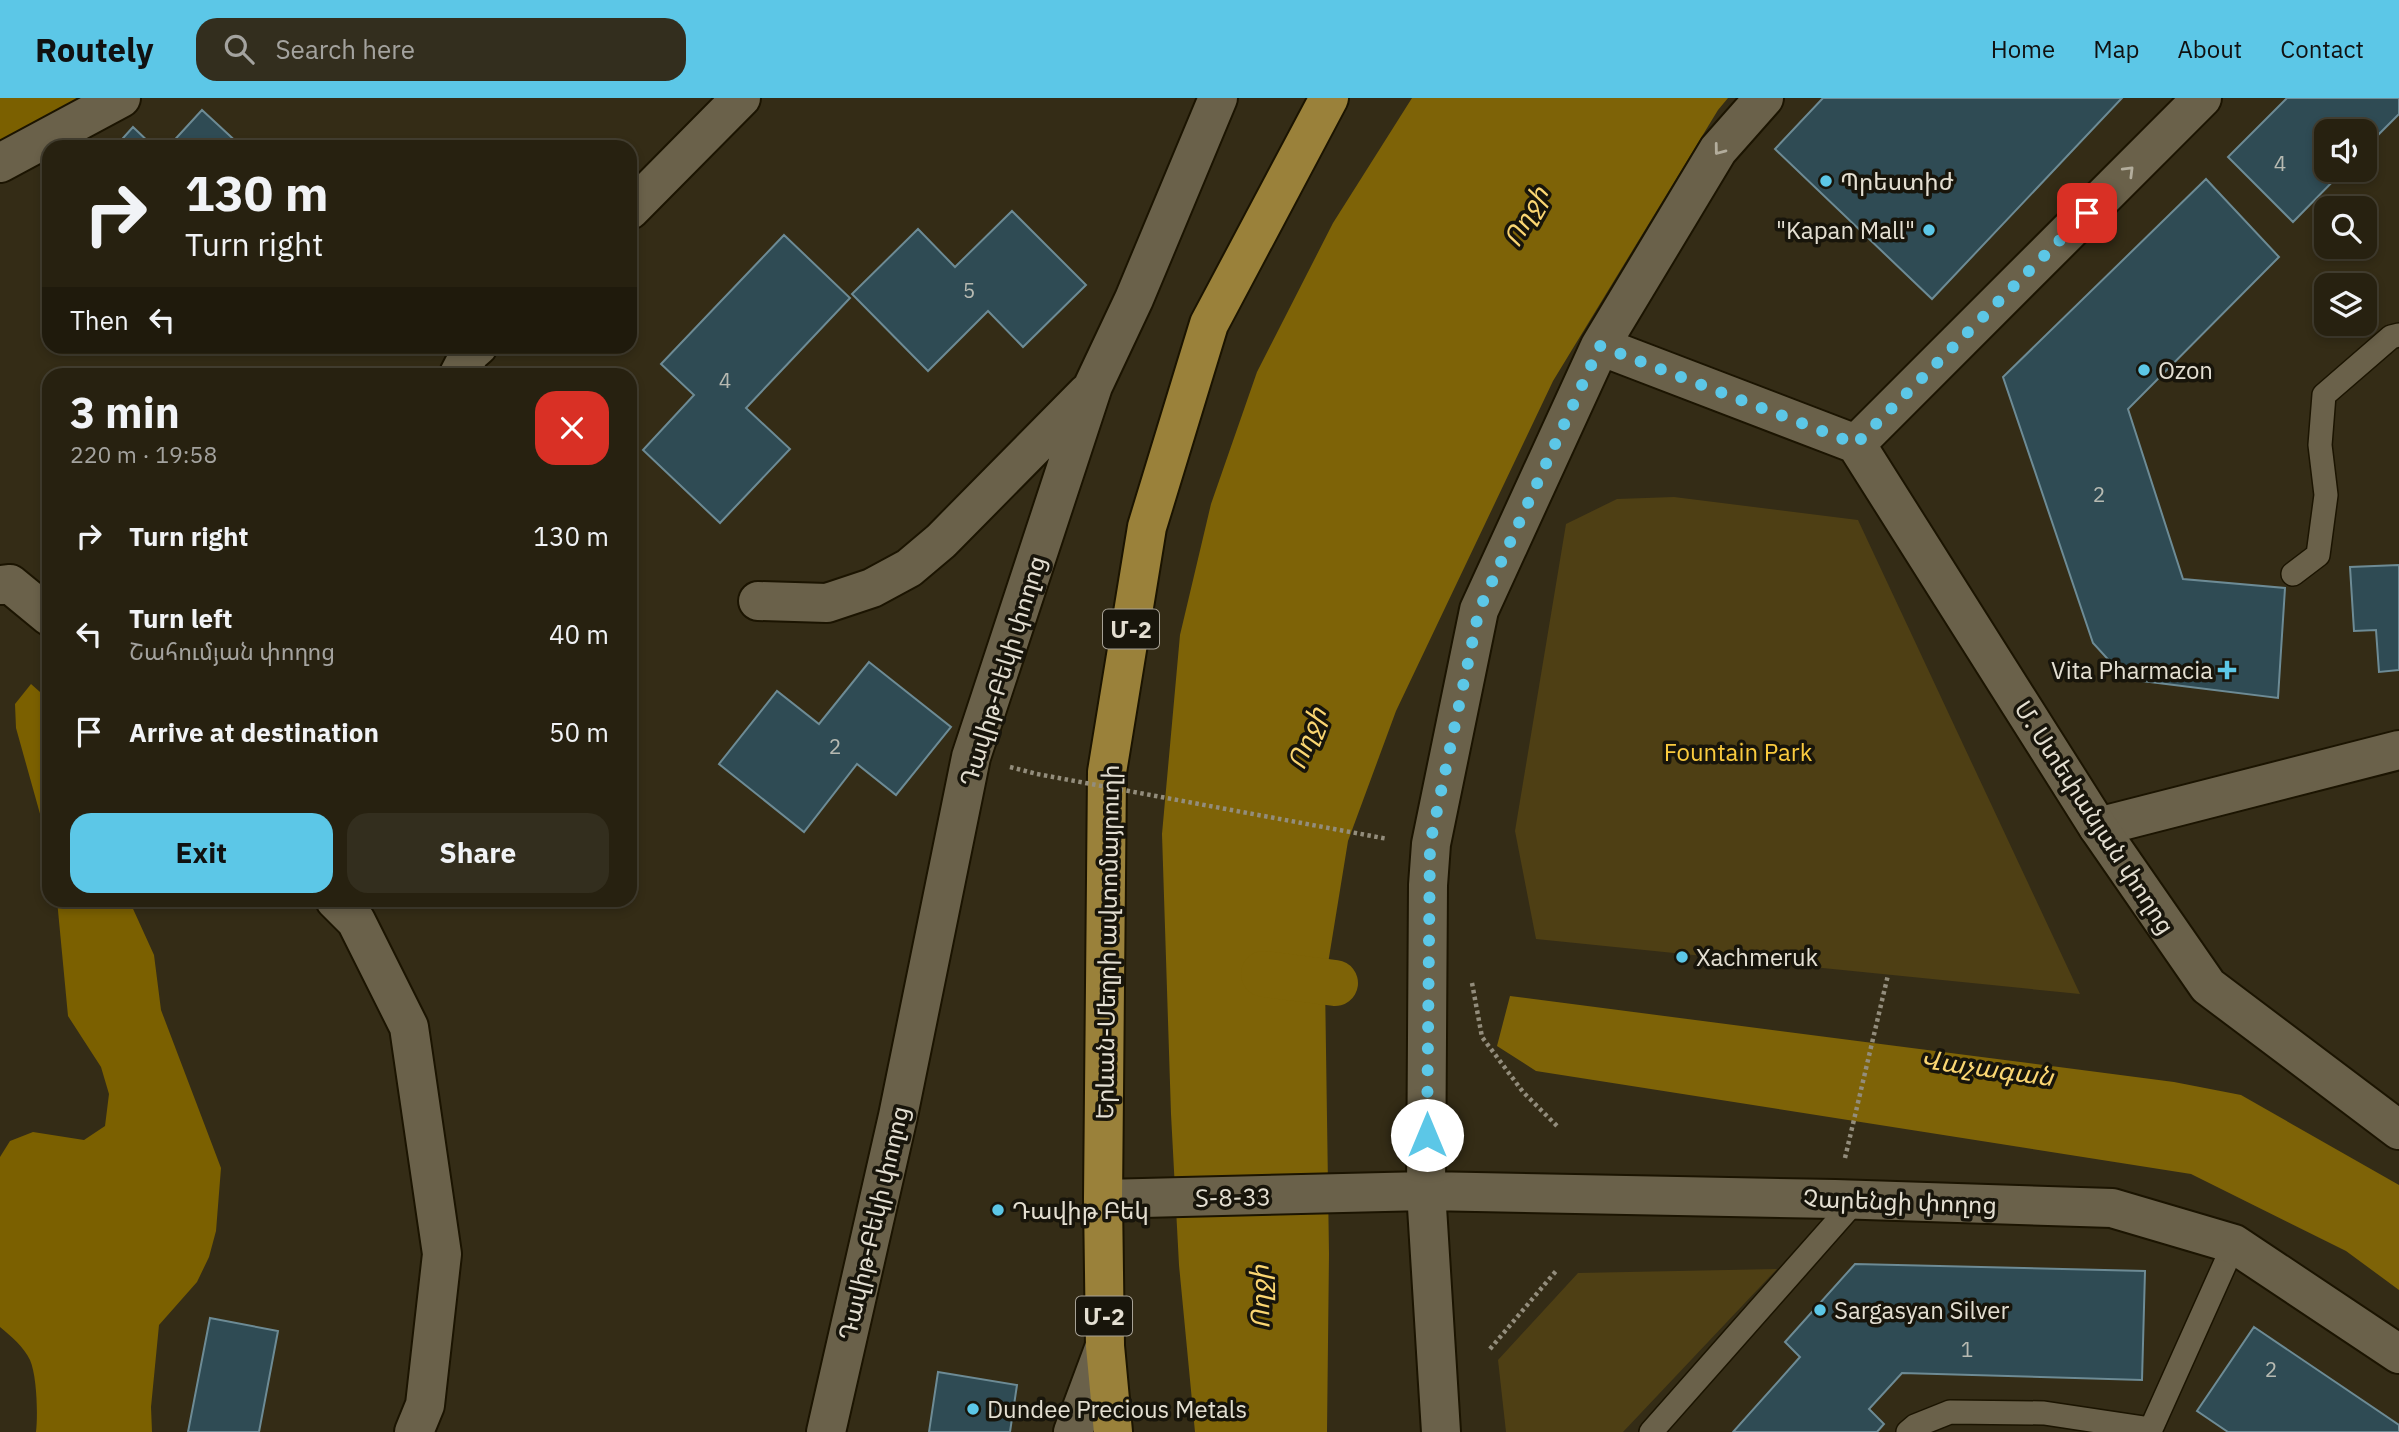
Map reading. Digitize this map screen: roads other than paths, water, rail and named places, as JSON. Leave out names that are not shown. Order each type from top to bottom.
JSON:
[{"type":"highway","name":"Երևան-Մեղրի ավտոմայրուղի","points":[[1103,1199],[1107,772],[1147,527],[1209,324],[1329,98]]},
{"type":"highway","name":"Մ-2","points":[[1103,1199],[1105,1346],[1113,1432]]},
{"type":"street","points":[[43,140],[121,98]]},
{"type":"street","points":[[637,203],[741,98]]},
{"type":"street","name":"Դավիթ-Բեկի փողոց","points":[[826,1432],[898,1116],[971,757],[1093,386],[1134,299],[1218,98]]},
{"type":"street","points":[[1441,1432],[1426,1191],[1430,844],[1479,610],[1600,346],[1718,150],[1763,98]]},
{"type":"street","points":[[1600,346],[1856,444],[2202,98]]},
{"type":"street","points":[[0,163],[42,140]]},
{"type":"street","points":[[758,601],[827,603],[872,588],[909,568],[942,541],[1093,386]]},
{"type":"street","name":"Մ. Ստեփանյան փողոց","points":[[1856,444],[2098,827],[2207,986],[2399,1130]]},
{"type":"street","points":[[0,585],[10,584],[42,610]]},
{"type":"street","points":[[2098,827],[2399,750]]},
{"type":"street","points":[[349,907],[409,1027],[442,1254],[425,1405],[414,1432]]},
{"type":"street","name":"Չարենցի փողոց","points":[[1362,1194],[1426,1191],[1846,1199],[2112,1208],[2234,1244],[2399,1354]]},
{"type":"street","name":"Տ-8-33","points":[[1103,1199],[1362,1194]]},
{"type":"street","points":[[1073,1432],[1105,1346]]},
{"type":"lane","points":[[2293,574],[2318,555],[2326,495],[2320,445],[2324,395],[2391,337],[2399,335]]},
{"type":"lane","points":[[1651,1432],[1846,1199]]},
{"type":"lane","points":[[1908,1432],[1915,1426],[1950,1412],[2045,1413],[2153,1430],[2234,1244]]},
{"type":"water","name":"Ողջի","points":[[1412,98],[1728,98],[1718,110],[1553,381],[1396,711],[1348,841],[1325,982],[1329,1254],[1327,1432],[1195,1432],[1179,1265],[1162,834],[1180,635],[1211,504],[1257,372],[1333,223]]},
{"type":"water","name":"Վաչագան","points":[[1510,996],[2174,1082],[2241,1095],[2399,1185],[2399,1290],[2346,1251],[2191,1174],[1536,1071],[1497,1046]]},
{"type":"waterway","points":[[1264,974],[1335,983]]},
{"type":"place","name":"Պրեստիժ","points":[[1826,181]]},
{"type":"place","name":"\"Kapan Mall\"","points":[[1929,230]]},
{"type":"place","name":"Ozon","points":[[2144,370]]},
{"type":"place","name":"Vita Pharmacia","points":[[2227,670]]},
{"type":"place","name":"Xachmeruk","points":[[1682,957]]},
{"type":"place","name":"Դավիթ Բեկ","points":[[998,1210]]},
{"type":"place","name":"Sargasyan Silver","points":[[1820,1310]]},
{"type":"place","name":"Dundee Precious Metals","points":[[973,1409]]},
{"type":"park label","name":"Fountain Park","points":[[1738,752]]}]
